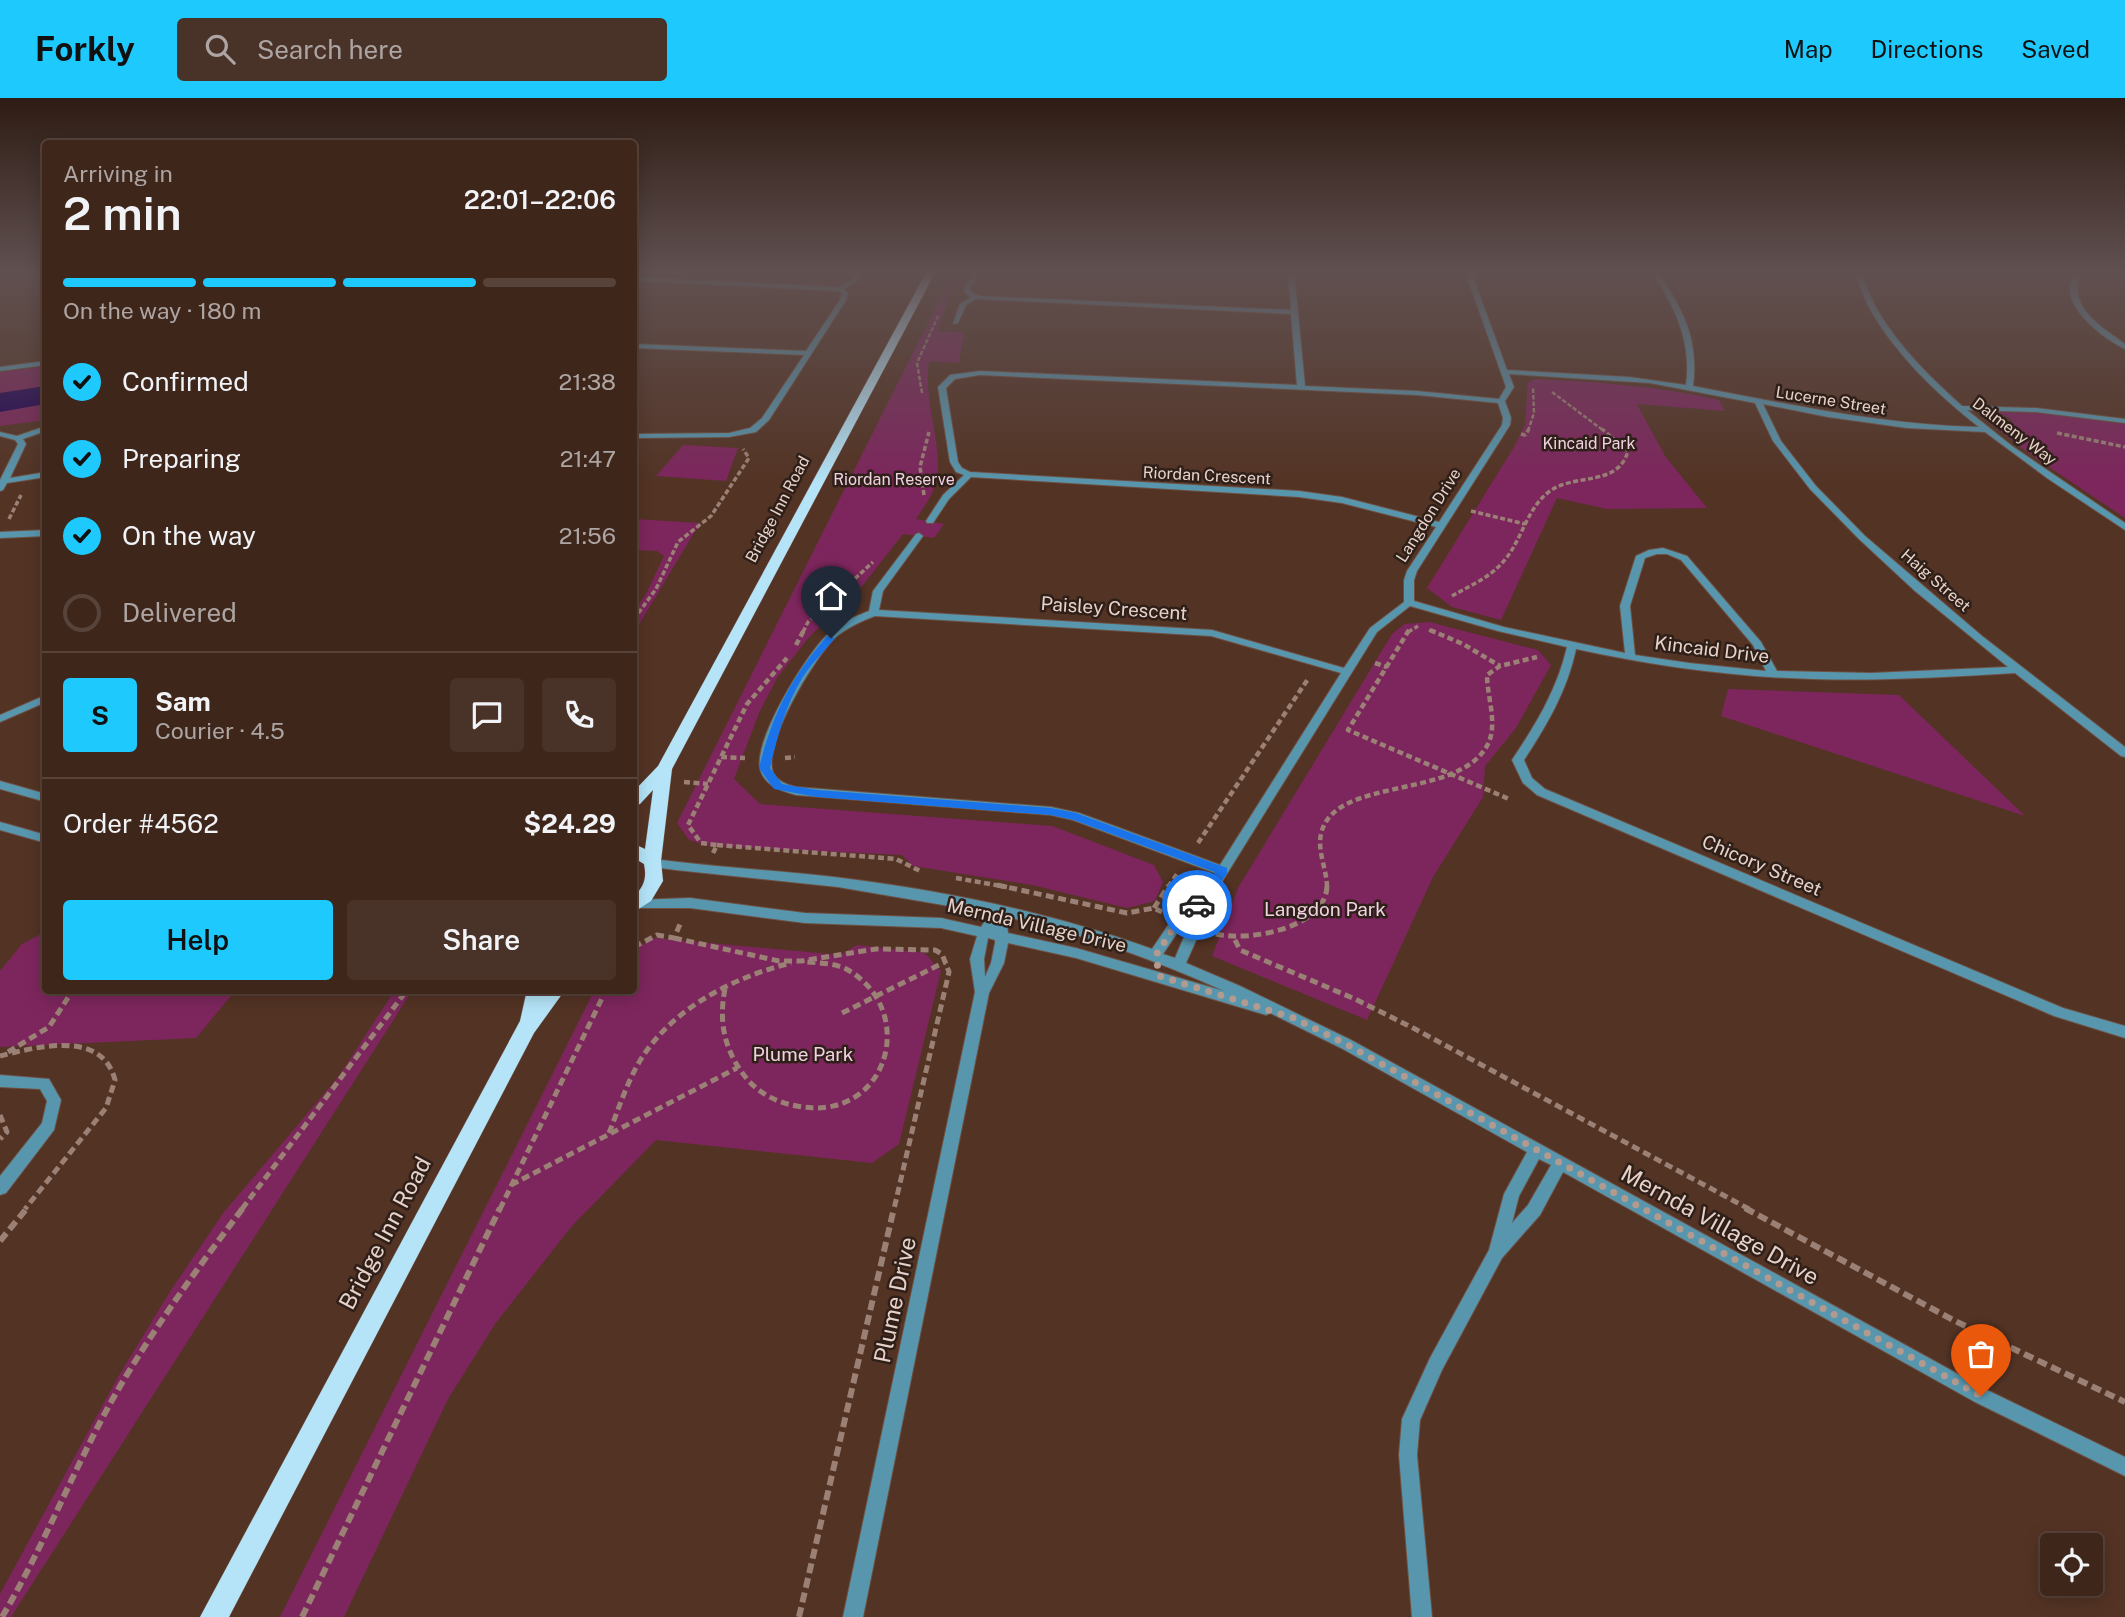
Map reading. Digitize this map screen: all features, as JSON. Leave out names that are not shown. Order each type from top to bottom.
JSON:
[{"type":"main road","name":"Bridge Inn Road","points":[[637,797],[664,769],[894,342]]},
{"type":"main road","name":"Bridge Inn Road","points":[[637,903],[654,883],[653,862],[664,769]]},
{"type":"main road","points":[[637,852],[653,862]]},
{"type":"main road","name":"Bridge Inn Road","points":[[527,1027],[536,994]]},
{"type":"main road","name":"Bridge Inn Road","points":[[214,1617],[292,1465],[527,1027],[553,994]]},
{"type":"main road","name":"Bridge Inn Road","points":[[205,1617],[292,1465]]},
{"type":"street","points":[[637,436],[729,435],[747,432],[765,420],[815,342]]},
{"type":"street","points":[[1297,342],[1301,387]]},
{"type":"street","points":[[1495,342],[1506,372]]},
{"type":"street","points":[[1689,388],[1693,356],[1690,342]]},
{"type":"street","name":"Dalmeny Way","points":[[1896,342],[1987,430],[2125,527]]},
{"type":"street","points":[[637,346],[808,353]]},
{"type":"street","points":[[0,369],[42,364]]},
{"type":"street","name":"Lucerne Street","points":[[1506,372],[1639,380],[1926,428],[1987,430]]},
{"type":"street","name":"Langdon Drive","points":[[1409,603],[1412,571],[1506,425],[1506,413],[1501,401],[1509,392],[1506,372]]},
{"type":"street","points":[[930,522],[946,497],[969,474],[959,470],[954,462],[942,395],[942,387],[953,377],[980,373],[1301,387],[1417,393],[1501,401]]},
{"type":"street","name":"Haig Street","points":[[1758,401],[1763,421],[1782,450],[1872,546],[2017,670],[2125,753]]},
{"type":"street","points":[[1962,408],[2036,410],[2125,421]]},
{"type":"street","points":[[0,434],[18,438],[42,429]]},
{"type":"street","points":[[2,485],[20,450],[22,444],[18,438]]},
{"type":"street","name":"Riordan Crescent","points":[[969,474],[1299,494],[1342,500],[1440,525]]},
{"type":"street","points":[[2,485],[42,475]]},
{"type":"street","points":[[0,535],[42,533]]},
{"type":"street","points":[[874,613],[878,591],[919,536]]},
{"type":"street","points":[[1630,656],[1625,606],[1641,556],[1652,550],[1670,550],[1684,558],[1757,644],[1773,674]]},
{"type":"street","points":[[1204,900],[1178,921],[1156,955],[1159,976],[1180,963],[1196,927],[1204,900],[1373,630],[1409,603]]},
{"type":"street","name":"Kincaid Drive","points":[[1409,603],[1572,646],[1773,674],[1843,677],[2017,670]]},
{"type":"street","name":"Paisley Crescent","points":[[1223,871],[1076,816],[1051,811],[817,794],[778,786],[765,768],[765,758],[787,699],[803,671],[841,627],[857,617],[874,613],[1212,633],[1347,672]]},
{"type":"street","name":"Chicory Street","points":[[1572,646],[1565,680],[1550,714],[1518,760],[1527,780],[1541,792],[2059,1012],[2125,1032]]},
{"type":"street","points":[[0,719],[42,700]]},
{"type":"street","points":[[0,728],[20,711]]},
{"type":"street","points":[[0,785],[42,797]]},
{"type":"street","points":[[0,826],[42,838]]},
{"type":"street","name":"Mernda Village Drive","points":[[653,862],[704,871],[837,882],[999,911],[1044,920],[1180,963],[1294,1018],[1561,1162],[1970,1390],[2125,1467]]},
{"type":"street","name":"Mernda Village Drive","points":[[637,905],[690,903],[805,918],[907,920],[982,931],[1159,976],[1294,1018]]},
{"type":"street","points":[[982,931],[999,911]]},
{"type":"street","points":[[999,911],[1004,936]]},
{"type":"street","name":"Plume Drive","points":[[982,931],[975,973],[982,992]]},
{"type":"street","name":"Plume Drive","points":[[853,1617],[982,992],[995,975],[1004,936]]},
{"type":"street","points":[[0,1081],[44,1083],[54,1100],[50,1125],[0,1188]]},
{"type":"street","points":[[1496,1253],[1512,1194],[1537,1149]]},
{"type":"street","points":[[1422,1617],[1408,1455],[1411,1419],[1436,1364],[1496,1253],[1534,1210],[1561,1162]]},
{"type":"path","points":[[923,399],[917,363],[927,342]]},
{"type":"path","points":[[1432,610],[1500,566],[1525,524],[1550,491],[1615,470],[1623,464],[1628,451],[1533,378],[1531,373]]},
{"type":"path","points":[[922,504],[924,493],[920,467],[928,422]]},
{"type":"path","points":[[637,616],[660,582],[678,542],[711,516],[749,458],[741,446],[723,445],[729,435]]},
{"type":"path","points":[[1452,506],[1525,524]]},
{"type":"path","points":[[708,784],[747,704],[794,651],[808,622],[879,555]]},
{"type":"path","points":[[1425,624],[1410,629],[1348,730],[1508,799]]},
{"type":"path","points":[[1418,626],[1463,644],[1500,666]]},
{"type":"path","points":[[1540,654],[1522,662],[1500,666],[1487,675],[1492,720],[1489,742],[1471,761],[1450,773],[1353,803],[1327,820],[1322,832],[1327,885],[1319,911],[1292,926],[1235,940],[1240,950],[1355,999],[1415,1029],[1955,1321],[2125,1402]]},
{"type":"path","points":[[1356,657],[1387,667]]},
{"type":"path","points":[[944,876],[1054,895],[1127,913],[1154,908],[1318,663]]},
{"type":"path","points":[[716,845],[896,859],[917,871],[930,873]]},
{"type":"path","points":[[674,938],[711,943],[756,958],[801,961],[847,970],[877,996],[887,1046],[881,1070],[869,1088],[853,1102],[834,1111],[815,1112],[796,1108],[760,1091],[737,1068],[721,1026],[725,989]]},
{"type":"path","points":[[609,1133],[648,1050],[674,1024],[725,989],[770,967],[846,953],[905,948],[935,950],[942,954],[950,972],[799,1617]]},
{"type":"path","points":[[842,1013],[945,962]]},
{"type":"path","points":[[0,1056],[49,1027],[70,994]]},
{"type":"path","points":[[2,1617],[29,1572],[118,1390],[183,1286],[346,1075],[404,994]]},
{"type":"path","points":[[302,1617],[604,994]]},
{"type":"path","points":[[510,1185],[737,1068]]},
{"type":"path","points":[[0,1115],[7,1132],[0,1139]]},
{"type":"green space","name":"Riordan Reserve","points":[[918,342],[962,342],[959,363],[929,361],[929,393],[938,472],[935,486],[916,519],[944,524],[934,538],[903,534],[863,585],[809,637],[777,678],[759,713],[734,779],[760,804],[1052,826],[1154,865],[1163,882],[1155,901],[1127,908],[1032,885],[913,866],[902,855],[710,846],[689,840],[677,823]]},
{"type":"green space","points":[[42,366],[42,420],[0,426],[0,372]]},
{"type":"green space","name":"Kincaid Park","points":[[1536,379],[1674,391],[1719,400],[1725,411],[1637,404],[1665,456],[1707,508],[1607,509],[1557,498],[1501,620],[1452,607],[1427,588],[1514,447],[1525,425],[1528,382]]},
{"type":"green space","points":[[1996,412],[2042,413],[2125,424],[2125,518],[2031,455],[1990,423],[2011,425],[2011,419]]},
{"type":"green space","points":[[683,445],[738,448],[726,481],[656,476]]},
{"type":"green space","points":[[637,519],[700,523],[637,628],[637,607],[664,556],[657,551],[637,550]]},
{"type":"green space","name":"Langdon Park","points":[[1429,622],[1538,650],[1551,665],[1516,728],[1485,766],[1483,797],[1433,877],[1367,1020],[1212,956],[1238,888],[1392,634],[1405,624]]},
{"type":"green space","points":[[1728,689],[1899,695],[2025,816],[1721,716]]},
{"type":"green space","points":[[42,934],[42,994],[233,994],[196,1038],[0,1047],[0,971],[22,944]]},
{"type":"green space","name":"Plume Park","points":[[654,938],[840,955],[857,945],[925,953],[941,971],[899,1144],[872,1163],[656,1140],[571,1227],[495,1324],[448,1399],[344,1617],[280,1617],[592,994],[637,994],[637,947]]},
{"type":"green space","points":[[390,994],[410,994],[11,1617],[0,1617],[0,1594],[118,1377],[171,1290],[224,1212],[339,1076]]},
{"type":"shaded area","points":[[42,386],[42,405],[0,412],[0,393]]},
{"type":"way so far","points":[[1197,905],[1178,921],[1156,955],[1159,976],[1294,1018],[1346,1044],[1981,1396]]},
{"type":"route","points":[[831,638],[803,671],[787,699],[772,737],[765,758],[765,768],[769,778],[778,786],[817,794],[1051,811],[1076,816],[1223,871],[1204,900],[1197,905]]}]
